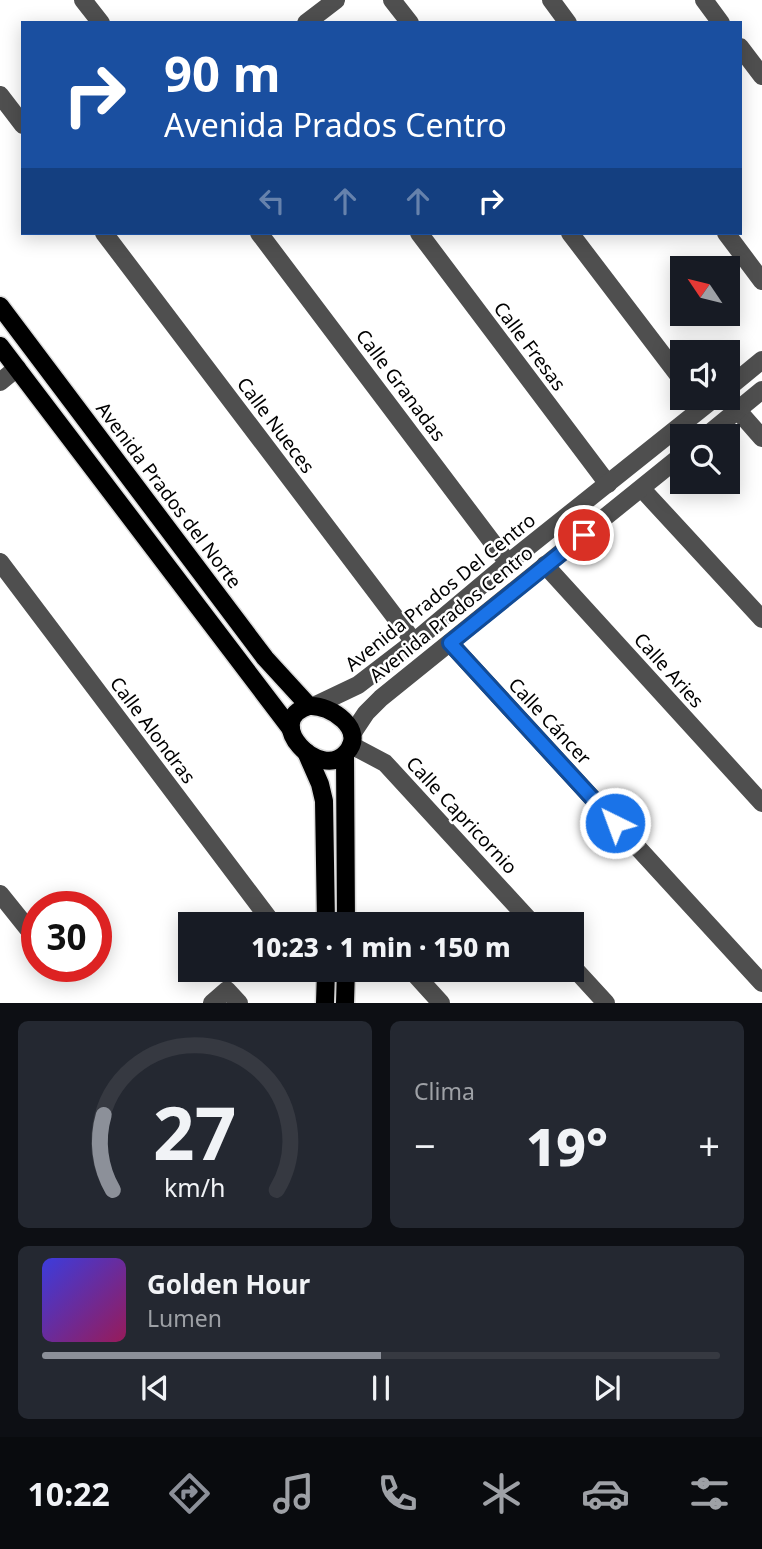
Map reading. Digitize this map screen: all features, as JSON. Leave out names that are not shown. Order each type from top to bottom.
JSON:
[{"type":"main road","name":"Avenida Prados del Norte","points":[[0,307],[265,658],[312,705]]},
{"type":"main road","points":[[0,346],[291,729],[293,738],[306,752],[326,760],[350,745]]},
{"type":"main road","points":[[291,729],[295,714],[301,708],[312,705],[332,710],[341,718],[350,745],[346,912]]},
{"type":"main road","points":[[306,752],[320,783],[324,801],[326,912]]},
{"type":"main road","points":[[325,1003],[326,982]]},
{"type":"main road","points":[[345,1003],[346,982]]},
{"type":"street","points":[[83,0],[99,21]]},
{"type":"street","points":[[309,21],[336,0]]},
{"type":"street","points":[[392,0],[408,21]]},
{"type":"street","points":[[551,0],[567,21]]},
{"type":"street","points":[[704,0],[720,21]]},
{"type":"street","points":[[742,50],[762,76]]},
{"type":"street","points":[[0,95],[21,122]]},
{"type":"street","name":"Calle Nueces","points":[[106,235],[414,642]]},
{"type":"street","name":"Calle Granadas","points":[[261,235],[508,563]]},
{"type":"street","name":"Calle Fresas","points":[[421,235],[608,484]]},
{"type":"street","points":[[572,235],[670,364]]},
{"type":"street","points":[[728,235],[762,281]]},
{"type":"street","points":[[740,378],[762,360]]},
{"type":"street","points":[[0,382],[17,368]]},
{"type":"street","points":[[740,400],[762,390]]},
{"type":"street","name":"Avenida Prados Del Centro","points":[[312,705],[358,685],[414,642],[608,484],[693,410]]},
{"type":"street","points":[[715,424],[726,410]]},
{"type":"street","points":[[736,410],[762,438]]},
{"type":"street","name":"Avenida Prados Centro","points":[[350,745],[366,713],[381,698],[670,465]]},
{"type":"street","points":[[642,489],[762,619]]},
{"type":"street","name":"Calle Alondras","points":[[0,562],[264,912]]},
{"type":"street","name":"Calle Aries","points":[[545,565],[762,803]]},
{"type":"street","name":"Calle Cáncer","points":[[450,643],[762,983]]},
{"type":"street","name":"Calle Capricornio","points":[[350,745],[385,763],[522,912]]},
{"type":"street","points":[[0,894],[21,920]]},
{"type":"street","points":[[584,979],[606,1003]]},
{"type":"street","points":[[422,982],[441,1003]]},
{"type":"street","points":[[212,1003],[233,996]]},
{"type":"route","points":[[584,535],[450,643],[615,823]]}]
